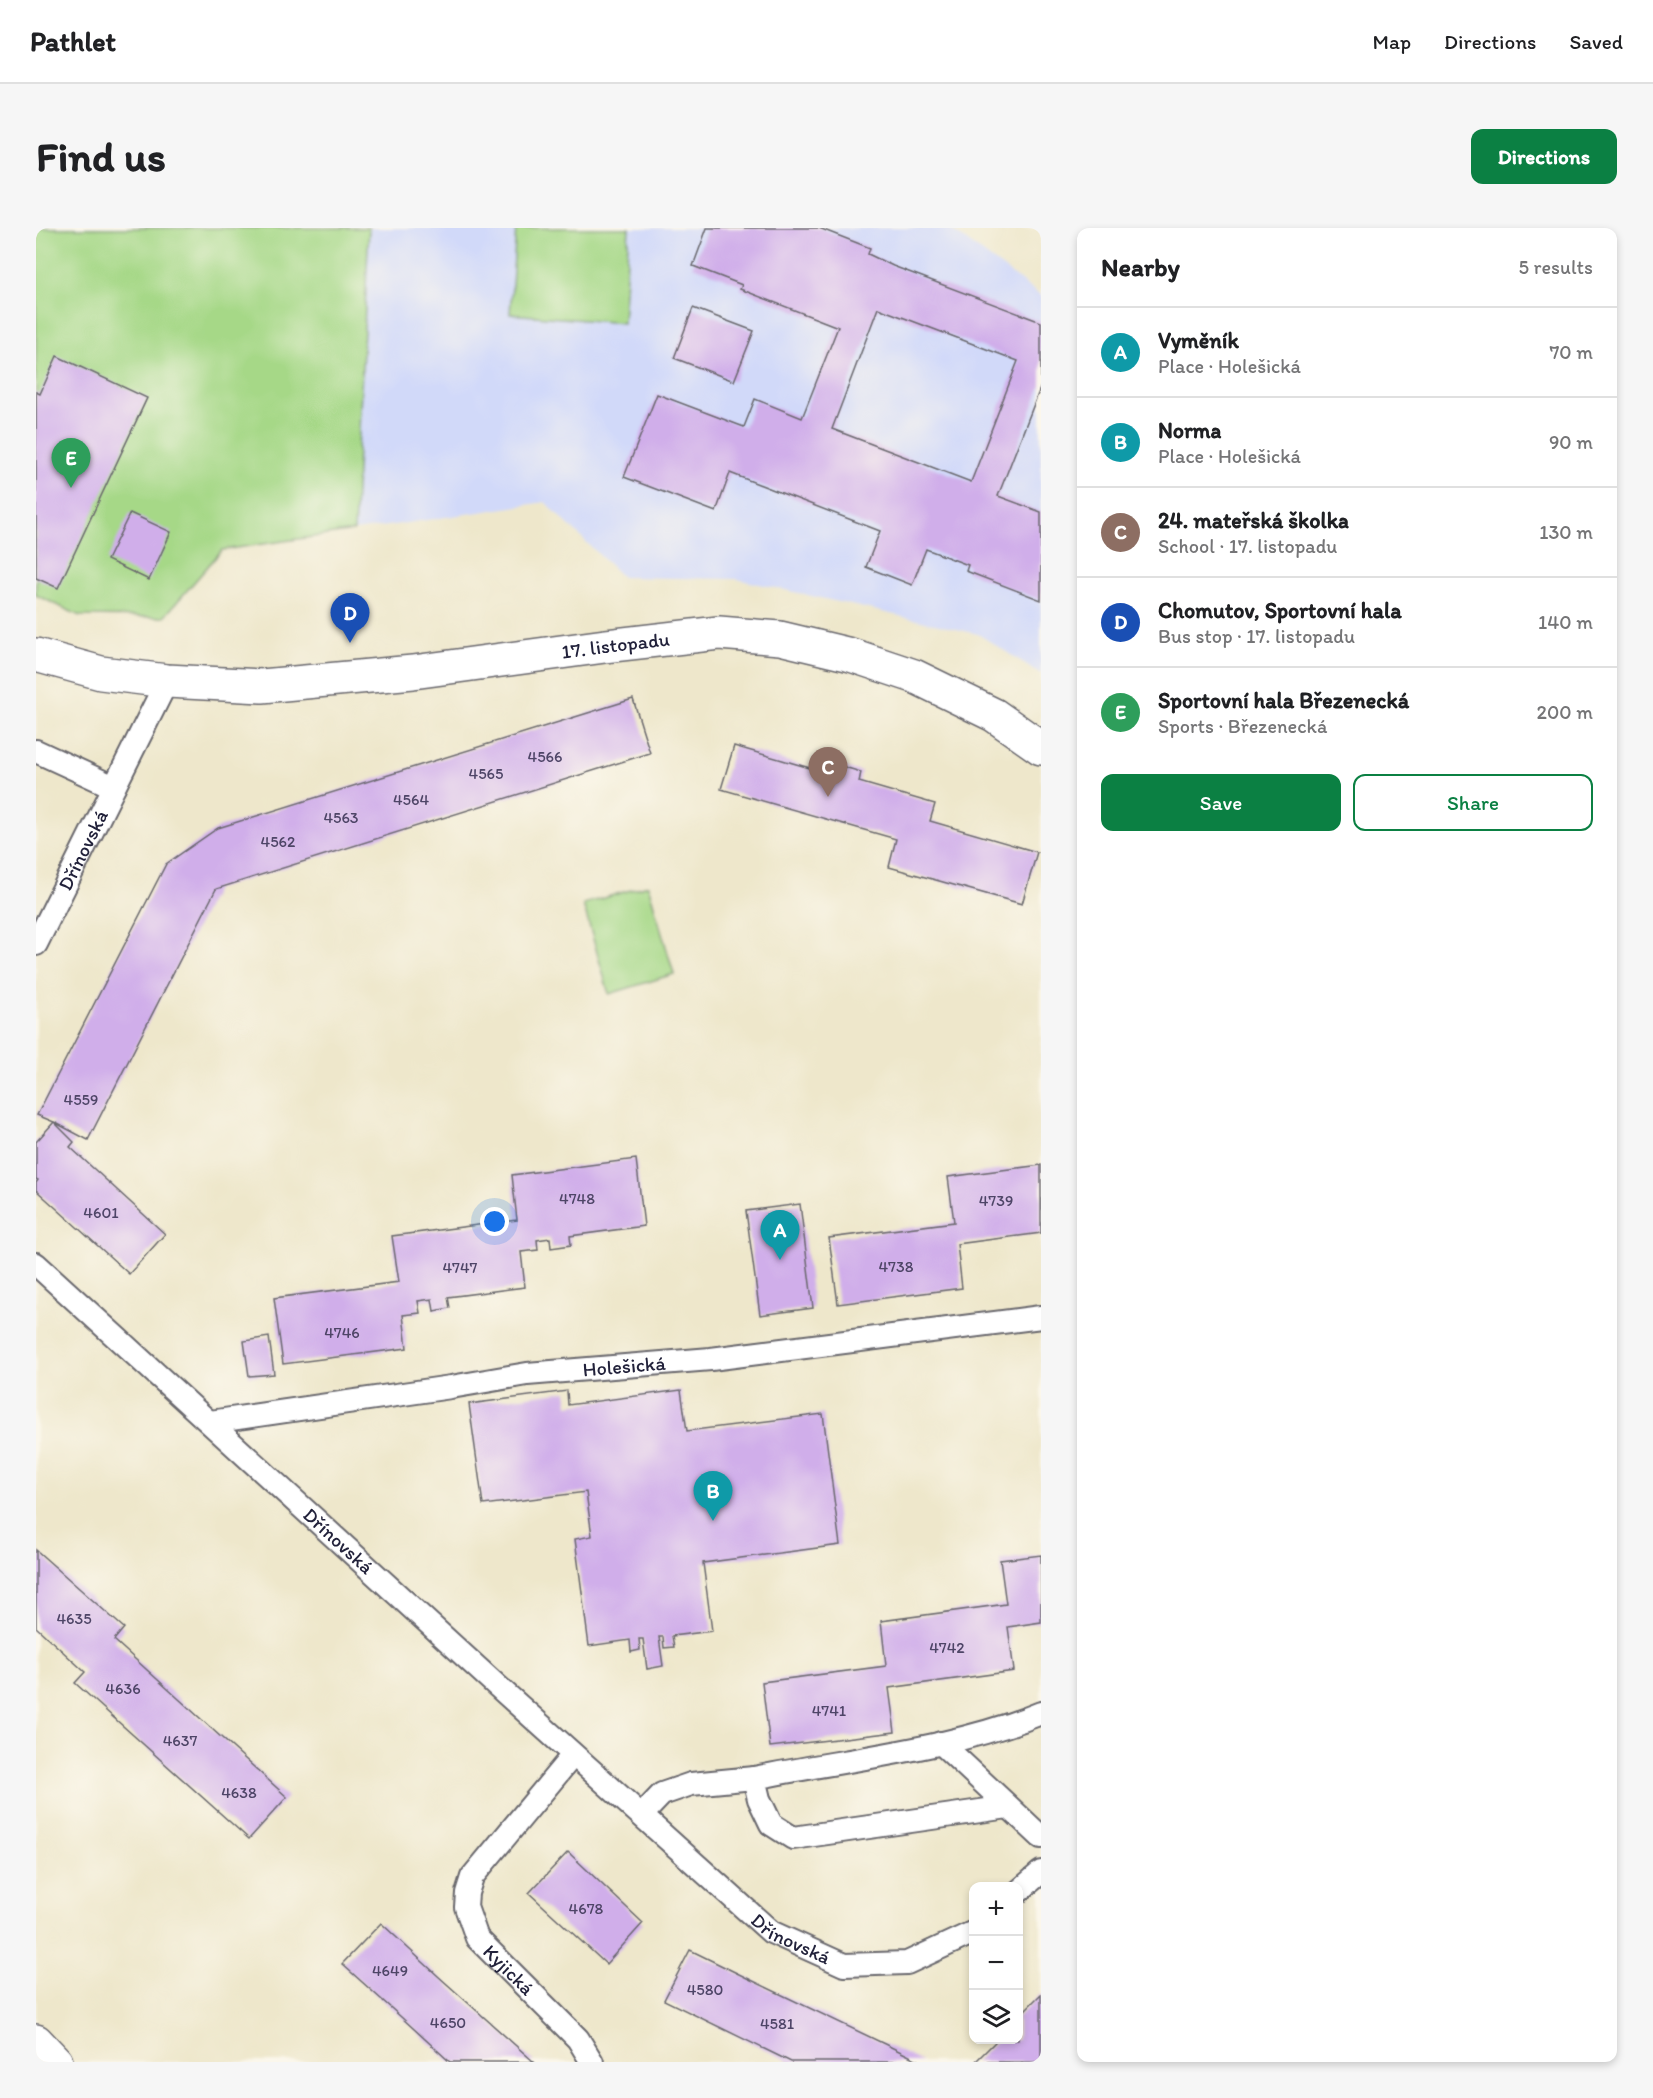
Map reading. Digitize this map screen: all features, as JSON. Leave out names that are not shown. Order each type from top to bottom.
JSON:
[{"type":"main road","name":"17. listopadu","points":[[36,655],[101,673],[167,681],[262,686],[413,672],[719,633],[780,639],[851,655],[914,676],[994,715],[1041,748]]},
{"type":"main road","points":[[36,2041],[56,2062]]},
{"type":"street","name":"Dřínovská","points":[[36,944],[167,681]]},
{"type":"street","name":"Dřínovská","points":[[36,751],[114,787]]},
{"type":"street","name":"Dřínovská","points":[[36,1264],[573,1755],[771,1932],[844,1965],[907,1963],[969,1934]]},
{"type":"street","name":"Holešická","points":[[210,1422],[527,1374],[711,1359],[1041,1317]]},
{"type":"street","points":[[642,1815],[662,1794],[691,1784],[754,1778],[940,1743],[1014,1724],[1041,1713]]},
{"type":"street","points":[[940,1743],[1041,1837]]},
{"type":"street","name":"Kyjická","points":[[573,1755],[472,1877],[466,1907],[477,1938],[578,2038],[592,2062]]},
{"type":"street","points":[[754,1778],[759,1799],[771,1824],[793,1838],[1008,1807]]},
{"type":"street","points":[[1023,1888],[1041,1872]]},
{"type":"shaded area","points":[[369,228],[949,228],[1041,296],[1041,674],[978,634],[737,579],[622,577],[545,502],[354,531]]},
{"type":"green space","points":[[36,228],[369,228],[354,531],[222,550],[164,617],[80,616],[36,595]]},
{"type":"green space","points":[[516,228],[629,228],[623,323],[510,314]]},
{"type":"green space","points":[[648,885],[674,974],[609,994],[583,904]]},
{"type":"building","points":[[707,228],[819,228],[870,248],[868,254],[893,266],[1041,322],[1041,386],[998,496],[1041,512],[1041,600],[966,571],[968,565],[926,549],[912,585],[866,567],[880,531],[730,473],[716,512],[624,477],[657,394],[744,427],[755,399],[802,418],[838,327],[740,289],[742,285],[693,266]],"holes":[[[878,308],[1018,361],[971,482],[832,429]]]},
{"type":"building","points":[[693,308],[754,331],[734,381],[674,358]]},
{"type":"building","points":[[57,356],[147,398],[58,588],[36,578],[36,392],[40,394]]},
{"type":"building","points":[[130,513],[171,532],[149,580],[107,560]]},
{"type":"building","points":[[633,699],[650,753],[216,889],[88,1140],[37,1115],[166,864],[218,828]]},
{"type":"building","points":[[734,746],[810,768],[814,758],[861,772],[859,782],[935,804],[930,821],[1037,852],[1022,904],[889,867],[896,839],[721,789]]},
{"type":"building","points":[[54,1122],[74,1142],[70,1147],[165,1234],[129,1274],[36,1190],[38,1180],[36,1179],[36,1142]]},
{"type":"building","points":[[636,1159],[644,1226],[570,1236],[571,1245],[551,1248],[550,1238],[537,1240],[538,1250],[521,1252],[525,1287],[448,1297],[450,1308],[434,1311],[432,1299],[418,1301],[420,1313],[403,1315],[407,1348],[283,1364],[274,1298],[399,1282],[392,1236],[517,1220],[512,1175]]},
{"type":"building","points":[[1041,1165],[1041,1233],[957,1244],[962,1288],[838,1304],[829,1238],[954,1222],[948,1177]]},
{"type":"building","points":[[800,1204],[813,1308],[760,1315],[746,1211]]},
{"type":"building","points":[[269,1337],[274,1374],[249,1376],[244,1341]]},
{"type":"building","points":[[681,1390],[687,1431],[823,1414],[840,1545],[703,1563],[712,1631],[672,1636],[674,1647],[664,1648],[663,1637],[659,1637],[663,1666],[647,1669],[643,1639],[639,1639],[640,1650],[631,1652],[630,1640],[589,1646],[575,1539],[592,1536],[586,1492],[483,1505],[469,1404],[567,1391],[568,1405]]},
{"type":"building","points":[[36,1550],[124,1628],[114,1640],[287,1797],[249,1839],[75,1683],[85,1672],[36,1627]]},
{"type":"building","points":[[1041,1555],[1041,1622],[1008,1627],[1014,1671],[889,1688],[895,1732],[770,1747],[762,1682],[886,1666],[881,1621],[1006,1604],[1000,1560]]},
{"type":"building","points":[[568,1852],[643,1923],[606,1964],[529,1893]]},
{"type":"building","points":[[381,1923],[534,2062],[450,2062],[342,1964]]},
{"type":"building","points":[[690,1950],[922,2062],[791,2062],[664,2000]]},
{"type":"building","points":[[1041,1994],[1041,2062],[975,2062],[993,2044],[1023,2044],[1023,2012]]},
{"type":"place","name":"Sportovní hala Březenecká","points":[[71,488]]},
{"type":"place","name":"Chomutov, Sportovní hala","points":[[350,643]]},
{"type":"place","name":"24. mateřská školka","points":[[828,797]]},
{"type":"place","name":"Vyměník","points":[[780,1260]]},
{"type":"place","name":"Norma","points":[[713,1521]]}]
